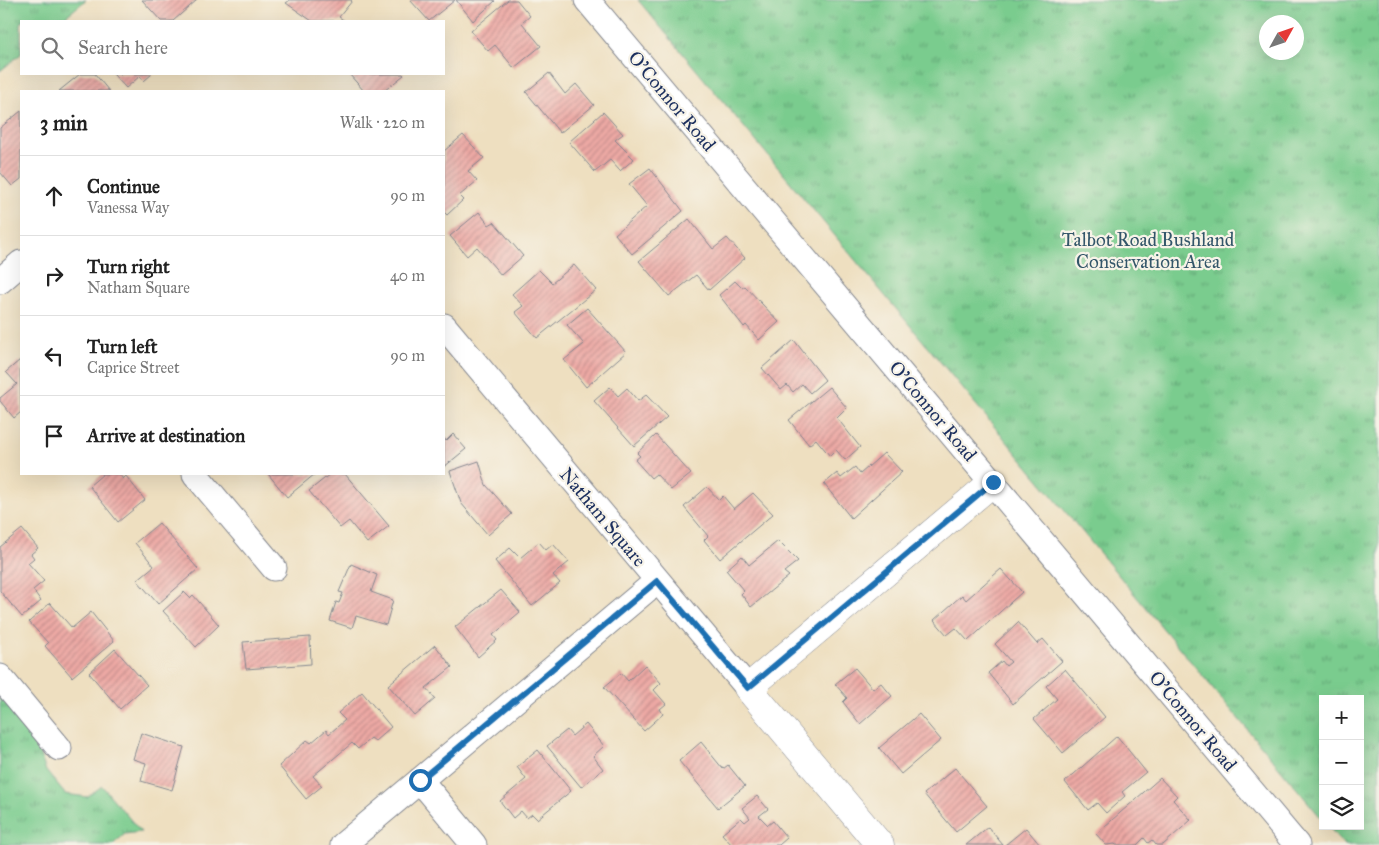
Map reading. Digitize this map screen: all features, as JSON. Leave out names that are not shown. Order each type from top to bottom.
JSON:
[{"type":"street","name":"O'Connor Road","points":[[587,0],[1297,845]]},
{"type":"street","points":[[0,281],[20,266]]},
{"type":"street","name":"Natham Square","points":[[445,327],[880,845]]},
{"type":"street","points":[[196,475],[274,568]]},
{"type":"street","points":[[748,688],[993,482]]},
{"type":"street","points":[[343,845],[657,581]]},
{"type":"street","points":[[0,677],[59,748]]},
{"type":"street","points":[[420,780],[474,845]]},
{"type":"green space","points":[[0,0],[86,0],[61,20],[20,20],[20,55],[0,71]]},
{"type":"green space","name":"Talbot Road Bushland Conservation Area","points":[[638,0],[1379,0],[1379,845],[1344,845],[1331,830],[1364,830],[1364,695],[1319,695],[1319,815]]},
{"type":"green space","points":[[0,690],[29,724],[46,771],[65,794],[87,797],[102,786],[141,832],[125,834],[112,845],[0,845]]},
{"type":"building","points":[[142,0],[197,0],[174,20],[160,20]]},
{"type":"building","points":[[290,0],[352,1],[339,17],[344,20],[311,20],[286,3]]},
{"type":"building","points":[[410,0],[455,0],[430,20],[428,20]]},
{"type":"building","points":[[456,0],[493,0],[495,1],[473,21]]},
{"type":"building","points":[[508,0],[517,0],[530,16],[522,23],[541,46],[514,68],[495,45],[488,51],[471,31]]},
{"type":"building","points":[[549,73],[565,94],[576,84],[594,105],[560,133],[526,92]]},
{"type":"building","points":[[79,75],[96,75],[108,90],[60,90]]},
{"type":"building","points":[[114,75],[151,75],[144,81],[140,76],[126,88]]},
{"type":"building","points":[[350,75],[404,75],[385,90],[363,90]]},
{"type":"building","points":[[20,112],[20,180],[12,186],[0,172],[0,128]]},
{"type":"building","points":[[603,112],[623,134],[615,140],[634,159],[620,171],[610,160],[595,172],[569,142]]},
{"type":"building","points":[[463,135],[484,158],[468,171],[477,181],[459,196],[463,200],[447,215],[445,213],[445,150]]},
{"type":"building","points":[[650,168],[683,211],[632,254],[615,234],[647,206],[629,184]]},
{"type":"building","points":[[479,212],[489,225],[494,222],[523,256],[501,275],[477,247],[467,256],[450,236]]},
{"type":"building","points":[[689,219],[713,249],[727,238],[745,258],[709,290],[696,275],[669,296],[639,261]]},
{"type":"building","points":[[574,265],[596,290],[537,338],[515,312],[523,306],[512,294],[539,270],[552,283]]},
{"type":"building","points":[[735,281],[742,288],[745,286],[779,322],[759,340],[746,325],[744,327],[719,295]]},
{"type":"building","points":[[587,308],[626,352],[586,387],[564,360],[584,344],[567,325]]},
{"type":"building","points":[[794,340],[825,380],[810,393],[802,384],[793,392],[787,385],[781,390],[762,368]]},
{"type":"building","points":[[20,360],[20,413],[14,418],[0,401],[0,398],[17,384],[6,372]]},
{"type":"building","points":[[610,387],[618,396],[627,388],[638,401],[646,395],[667,417],[634,446],[594,401]]},
{"type":"building","points":[[829,387],[847,408],[837,418],[860,447],[845,460],[836,450],[830,456],[816,439],[809,445],[789,420]]},
{"type":"building","points":[[453,434],[466,449],[445,466],[445,440],[446,441]]},
{"type":"building","points":[[656,435],[691,474],[671,490],[656,474],[651,478],[635,460],[640,456],[637,453]]},
{"type":"building","points":[[884,453],[902,472],[851,518],[824,484],[837,473],[841,478],[855,467],[860,474]]},
{"type":"building","points":[[479,461],[486,485],[512,514],[488,535],[461,503],[450,471]]},
{"type":"building","points":[[102,475],[120,475],[123,479],[126,476],[145,500],[118,522],[89,486]]},
{"type":"building","points":[[269,475],[314,475],[287,497]]},
{"type":"building","points":[[329,475],[346,475],[389,526],[367,543],[349,521],[340,528],[309,491]]},
{"type":"building","points":[[707,487],[719,500],[723,496],[734,509],[753,493],[773,514],[720,559],[704,540],[708,536],[684,507]]},
{"type":"building","points":[[159,523],[198,569],[158,604],[137,580],[154,566],[135,543]]},
{"type":"building","points":[[22,529],[38,548],[31,554],[34,558],[28,563],[44,581],[33,590],[41,601],[22,617],[0,591],[0,547]]},
{"type":"building","points":[[778,541],[798,561],[784,572],[789,576],[751,607],[741,594],[744,591],[726,570],[742,556],[749,565]]},
{"type":"building","points":[[539,542],[546,550],[553,544],[569,562],[553,575],[560,583],[532,606],[495,561],[510,548],[520,558]]},
{"type":"building","points":[[351,564],[377,575],[371,592],[393,600],[386,625],[356,616],[352,628],[330,621],[336,602],[339,603],[343,593],[339,592]]},
{"type":"building","points":[[1001,569],[1022,592],[968,641],[956,628],[947,635],[934,620],[962,595],[966,600]]},
{"type":"building","points":[[501,590],[520,612],[493,635],[497,640],[478,657],[455,627]]},
{"type":"building","points":[[184,592],[190,598],[193,595],[219,625],[196,647],[163,611]]},
{"type":"building","points":[[50,603],[72,628],[91,612],[114,641],[72,677],[45,646],[48,643],[29,622]]},
{"type":"building","points":[[1018,622],[1037,644],[1043,639],[1062,661],[1013,704],[988,673],[1002,661],[1006,666],[1011,662],[995,644]]},
{"type":"building","points":[[310,637],[311,664],[246,669],[243,642]]},
{"type":"building","points":[[435,645],[452,667],[426,688],[435,699],[415,716],[388,685]]},
{"type":"building","points":[[115,649],[147,685],[120,709],[89,673]]},
{"type":"building","points":[[645,665],[661,683],[654,690],[666,704],[660,709],[663,714],[644,731],[604,687],[621,673],[628,681]]},
{"type":"building","points":[[855,668],[873,689],[881,683],[892,696],[860,724],[843,702],[847,698],[835,684]]},
{"type":"building","points":[[1065,669],[1105,717],[1063,753],[1034,719],[1057,699],[1046,686]]},
{"type":"building","points":[[362,692],[391,727],[375,741],[371,738],[358,749],[352,743],[313,776],[322,786],[306,799],[279,766],[307,740],[311,743],[326,730],[329,734],[345,720],[338,713]]},
{"type":"building","points":[[919,714],[941,740],[901,774],[879,748]]},
{"type":"building","points":[[586,724],[604,746],[593,756],[603,769],[581,787],[547,746],[567,730],[572,736]]},
{"type":"building","points":[[141,733],[184,747],[172,790],[141,781],[146,763],[133,759]]},
{"type":"building","points":[[1117,736],[1146,772],[1122,792],[1125,796],[1106,813],[1097,803],[1088,810],[1065,782]]},
{"type":"building","points":[[701,742],[723,769],[728,765],[745,786],[718,808],[679,761]]},
{"type":"building","points":[[538,750],[571,791],[537,819],[532,814],[527,818],[521,811],[513,818],[500,801],[526,779],[517,767]]},
{"type":"building","points":[[955,768],[987,806],[956,832],[924,794]]},
{"type":"building","points":[[1160,778],[1177,796],[1173,800],[1191,820],[1163,845],[1156,845],[1152,840],[1148,843],[1144,838],[1137,845],[1106,845],[1096,834]]},
{"type":"building","points":[[757,796],[768,809],[759,816],[768,825],[773,821],[787,838],[779,845],[732,845],[722,834],[741,818],[745,822],[750,818],[742,808]]},
{"type":"building","points":[[988,827],[1003,845],[966,845]]},
{"type":"building","points":[[1026,828],[1040,845],[1005,845]]},
{"type":"route","points":[[420,780],[657,581],[748,688],[993,482]]}]
